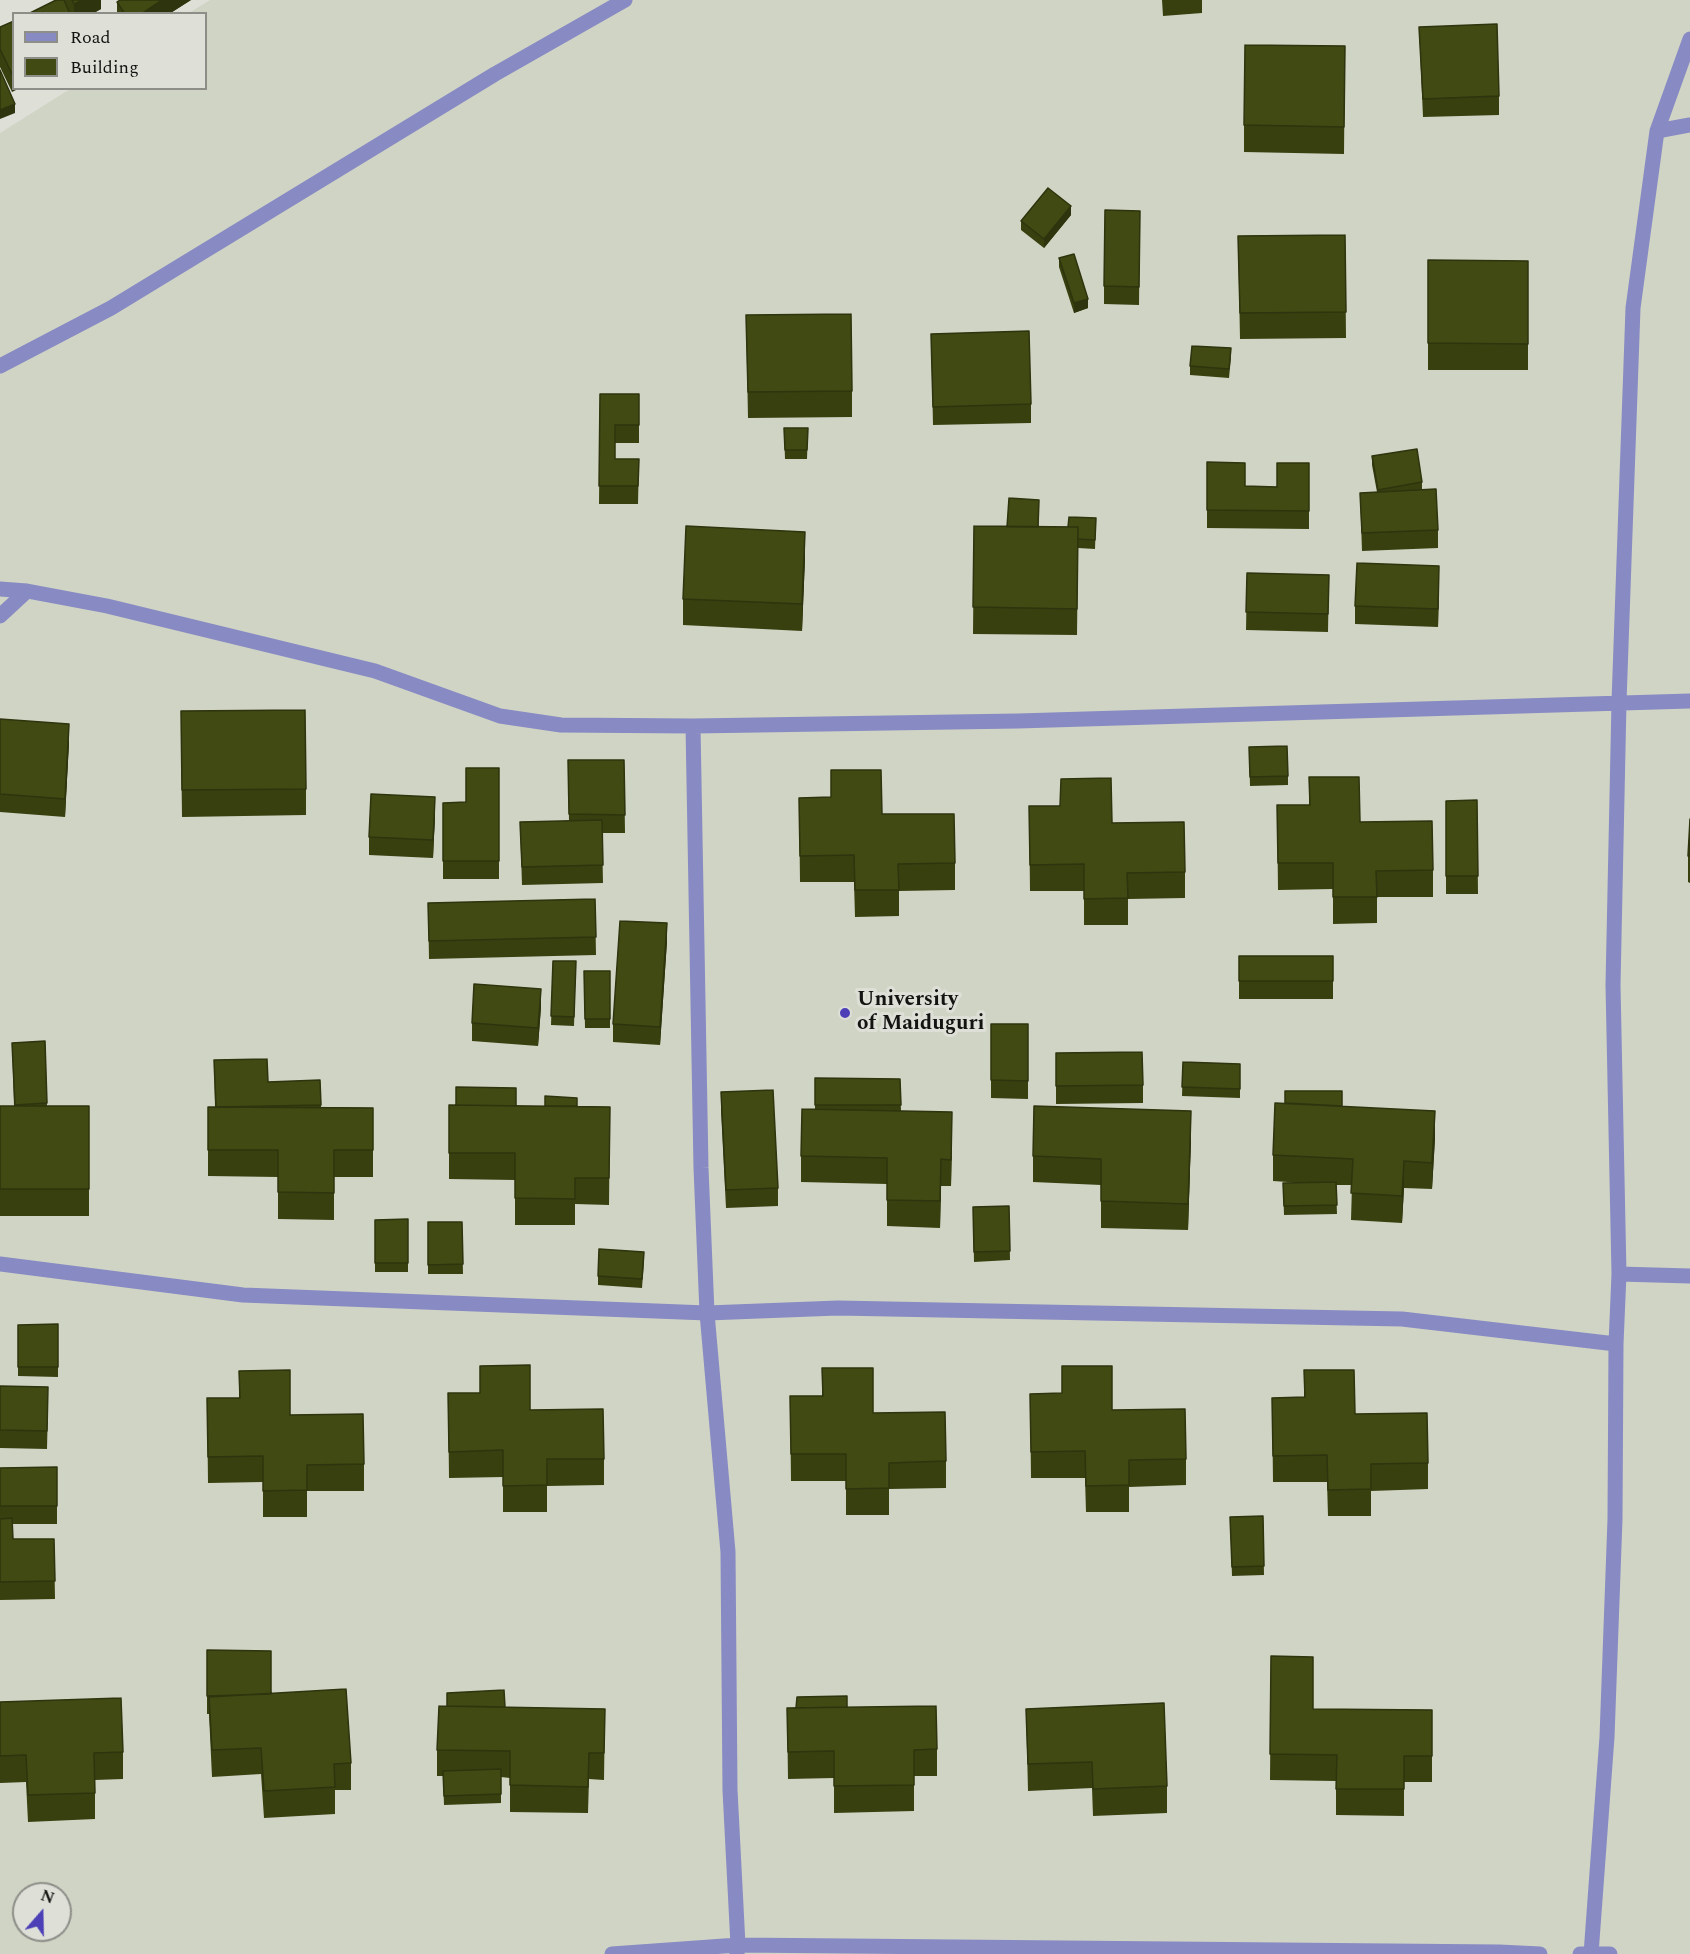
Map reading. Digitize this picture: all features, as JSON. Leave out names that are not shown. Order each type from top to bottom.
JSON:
[{"type":"street","points":[[0,366],[111,308],[495,74],[625,0]]},
{"type":"street","points":[[1591,1954],[1607,1737],[1615,1519],[1616,1344],[1619,1274],[1613,985],[1619,702],[1633,308],[1657,131],[1690,39]]},
{"type":"street","points":[[1657,131],[1690,125]]},
{"type":"street","points":[[0,589],[27,591],[107,606],[375,671],[500,716],[561,725],[693,726],[1041,720],[1690,701]]},
{"type":"street","points":[[0,616],[27,591]]},
{"type":"street","points":[[693,726],[701,1168],[707,1313],[728,1552],[730,1790],[738,1949]]},
{"type":"street","points":[[0,1264],[243,1296],[707,1313],[838,1308],[1402,1319],[1616,1344]]},
{"type":"street","points":[[1619,1274],[1690,1275]]},
{"type":"street","points":[[612,1954],[738,1949],[1540,1954]]},
{"type":"street","points":[[1580,1954],[1610,1954]]},
{"type":"shaded area","name":"University of Maiduguri","points":[[210,0],[1690,0],[1690,1954],[0,1954],[0,133],[68,90],[207,90],[207,12],[191,12]]},
{"type":"building","points":[[56,0],[64,0],[69,12],[32,12]]},
{"type":"building","points":[[120,0],[162,0],[144,12],[124,12],[117,2]]},
{"type":"building","points":[[12,22],[12,74],[0,49],[0,27]]},
{"type":"building","points":[[1497,24],[1499,96],[1423,99],[1419,27]]},
{"type":"building","points":[[1245,45],[1345,46],[1344,127],[1244,125]]},
{"type":"building","points":[[0,70],[15,104],[0,110]]},
{"type":"building","points":[[1048,188],[1071,206],[1044,239],[1021,221]]},
{"type":"building","points":[[1105,210],[1140,211],[1139,287],[1104,286]]},
{"type":"building","points":[[1345,235],[1346,312],[1240,313],[1238,236]]},
{"type":"building","points":[[1074,254],[1088,299],[1074,303],[1059,258]]},
{"type":"building","points":[[1428,260],[1528,261],[1528,344],[1428,343]]},
{"type":"building","points":[[851,314],[852,391],[748,392],[746,315]]},
{"type":"building","points":[[1029,331],[1031,404],[933,407],[931,334]]},
{"type":"building","points":[[1192,346],[1231,348],[1229,369],[1190,366]]},
{"type":"building","points":[[600,394],[639,394],[639,425],[615,425],[615,459],[639,459],[638,486],[599,486]]},
{"type":"building","points":[[784,428],[808,428],[807,450],[785,450]]},
{"type":"building","points":[[1417,449],[1422,482],[1378,490],[1372,456]]},
{"type":"building","points":[[1207,462],[1245,463],[1245,486],[1277,487],[1277,463],[1309,463],[1309,511],[1207,510]]},
{"type":"building","points":[[1436,489],[1438,530],[1362,533],[1360,493]]},
{"type":"building","points":[[1009,498],[1039,500],[1038,527],[1007,527]]},
{"type":"building","points":[[1069,517],[1096,518],[1095,540],[1078,539],[1078,527],[1068,527]]},
{"type":"building","points":[[686,526],[805,532],[802,604],[683,599]]},
{"type":"building","points":[[974,526],[1078,527],[1077,609],[973,607]]},
{"type":"building","points":[[1357,563],[1439,566],[1438,609],[1355,606]]},
{"type":"building","points":[[1247,573],[1329,575],[1328,614],[1246,612]]},
{"type":"building","points":[[305,710],[306,789],[182,790],[181,711]]},
{"type":"building","points":[[0,719],[69,724],[65,799],[0,794]]},
{"type":"building","points":[[1287,746],[1288,776],[1250,777],[1249,747]]},
{"type":"building","points":[[568,760],[624,760],[625,815],[569,814]]},
{"type":"building","points":[[466,768],[499,768],[499,861],[443,861],[443,803],[466,802]]},
{"type":"building","points":[[831,770],[881,770],[882,814],[954,814],[955,863],[898,864],[899,890],[855,890],[854,855],[800,856],[799,798],[831,797]]},
{"type":"building","points":[[1309,777],[1359,777],[1360,822],[1432,821],[1433,870],[1376,871],[1377,897],[1333,897],[1333,863],[1278,863],[1277,805],[1310,805]]},
{"type":"building","points":[[1111,778],[1112,823],[1184,822],[1185,872],[1127,873],[1128,898],[1084,899],[1084,864],[1030,865],[1029,806],[1060,806],[1061,779]]},
{"type":"building","points":[[371,794],[435,797],[433,840],[369,837]]},
{"type":"building","points":[[1477,800],[1478,876],[1446,876],[1446,801]]},
{"type":"building","points":[[1690,819],[1690,856],[1688,856]]},
{"type":"building","points":[[602,820],[603,865],[522,867],[520,822]]},
{"type":"building","points":[[595,899],[596,937],[429,941],[428,903]]},
{"type":"building","points":[[620,921],[667,923],[660,1027],[613,1024]]},
{"type":"building","points":[[1239,956],[1333,956],[1333,981],[1239,981]]},
{"type":"building","points":[[553,961],[576,961],[574,1017],[551,1016]]},
{"type":"building","points":[[584,971],[610,971],[610,1019],[585,1019]]},
{"type":"building","points":[[474,984],[541,989],[538,1028],[472,1023]]},
{"type":"building","points":[[991,1024],[1028,1024],[1028,1081],[991,1080]]},
{"type":"building","points":[[45,1041],[47,1103],[15,1105],[12,1043]]},
{"type":"building","points":[[1142,1052],[1143,1085],[1056,1086],[1056,1053]]},
{"type":"building","points":[[267,1059],[268,1082],[320,1080],[321,1105],[216,1107],[214,1060]]},
{"type":"building","points":[[1183,1062],[1240,1064],[1240,1089],[1182,1087]]},
{"type":"building","points":[[815,1078],[900,1079],[901,1105],[815,1105]]},
{"type":"building","points":[[456,1087],[516,1088],[516,1106],[456,1105]]},
{"type":"building","points":[[773,1090],[778,1188],[726,1190],[721,1092]]},
{"type":"building","points":[[1285,1091],[1342,1091],[1342,1106],[1285,1103]]},
{"type":"building","points":[[545,1096],[577,1098],[577,1106],[545,1106]]},
{"type":"building","points":[[1275,1103],[1435,1111],[1432,1163],[1404,1161],[1402,1196],[1351,1193],[1353,1159],[1273,1155]]},
{"type":"building","points":[[449,1105],[610,1107],[609,1178],[575,1178],[575,1199],[515,1198],[515,1153],[449,1153]]},
{"type":"building","points":[[0,1106],[89,1106],[89,1189],[0,1189]]},
{"type":"building","points":[[1034,1106],[1191,1111],[1188,1204],[1101,1201],[1101,1159],[1033,1156]]},
{"type":"building","points":[[208,1107],[373,1108],[373,1150],[334,1150],[334,1193],[278,1192],[278,1150],[208,1150]]},
{"type":"building","points":[[802,1109],[952,1112],[951,1160],[941,1159],[940,1201],[887,1200],[887,1158],[801,1156]]},
{"type":"building","points":[[1336,1182],[1337,1205],[1284,1206],[1283,1183]]},
{"type":"building","points":[[1009,1206],[1010,1251],[974,1252],[973,1207]]},
{"type":"building","points":[[408,1219],[408,1263],[375,1263],[375,1220]]},
{"type":"building","points":[[428,1222],[462,1222],[463,1264],[428,1265]]},
{"type":"building","points":[[599,1249],[644,1252],[642,1279],[598,1276]]},
{"type":"building","points":[[58,1324],[58,1367],[18,1367],[18,1325]]},
{"type":"building","points":[[530,1365],[530,1410],[603,1409],[604,1459],[547,1459],[547,1485],[503,1486],[503,1450],[449,1452],[448,1393],[480,1393],[480,1366]]},
{"type":"building","points":[[1062,1366],[1112,1366],[1112,1410],[1185,1409],[1186,1459],[1129,1460],[1129,1485],[1086,1486],[1085,1451],[1031,1452],[1030,1394],[1062,1393]]},
{"type":"building","points":[[822,1368],[873,1368],[873,1413],[945,1412],[946,1461],[889,1463],[889,1488],[846,1489],[846,1454],[791,1454],[790,1396],[823,1396]]},
{"type":"building","points":[[290,1370],[290,1415],[363,1414],[364,1464],[307,1465],[307,1490],[263,1491],[263,1456],[208,1457],[207,1398],[240,1398],[239,1371]]},
{"type":"building","points":[[1304,1370],[1354,1370],[1355,1414],[1427,1413],[1428,1463],[1371,1464],[1371,1489],[1328,1490],[1327,1455],[1273,1456],[1272,1398],[1305,1397]]},
{"type":"building","points":[[0,1386],[48,1387],[47,1431],[0,1430]]},
{"type":"building","points":[[57,1467],[57,1506],[0,1506],[0,1468]]},
{"type":"building","points":[[1263,1516],[1264,1566],[1232,1567],[1230,1517]]},
{"type":"building","points":[[12,1518],[13,1539],[54,1539],[55,1581],[0,1582],[0,1519]]},
{"type":"building","points":[[207,1650],[271,1651],[271,1694],[207,1696]]},
{"type":"building","points":[[1271,1656],[1313,1657],[1313,1709],[1432,1710],[1432,1756],[1404,1756],[1404,1789],[1336,1789],[1337,1755],[1270,1754]]},
{"type":"building","points":[[346,1689],[351,1763],[334,1764],[335,1787],[264,1791],[261,1748],[212,1750],[209,1697]]},
{"type":"building","points":[[504,1690],[505,1707],[447,1706],[447,1693]]},
{"type":"building","points":[[847,1696],[847,1707],[796,1708],[797,1697]]},
{"type":"building","points":[[121,1698],[123,1752],[94,1753],[95,1793],[28,1795],[26,1755],[0,1756],[0,1702]]},
{"type":"building","points":[[1164,1703],[1167,1786],[1093,1789],[1092,1762],[1028,1764],[1026,1709]]},
{"type":"building","points":[[439,1706],[605,1709],[604,1753],[589,1753],[588,1787],[510,1785],[510,1751],[437,1750]]},
{"type":"building","points":[[936,1706],[937,1749],[914,1750],[914,1785],[834,1786],[834,1751],[788,1752],[787,1708]]},
{"type":"building","points":[[501,1769],[501,1794],[444,1796],[443,1771]]},
{"type":"place","name":"University of Maiduguri","points":[[845,1013]]}]
